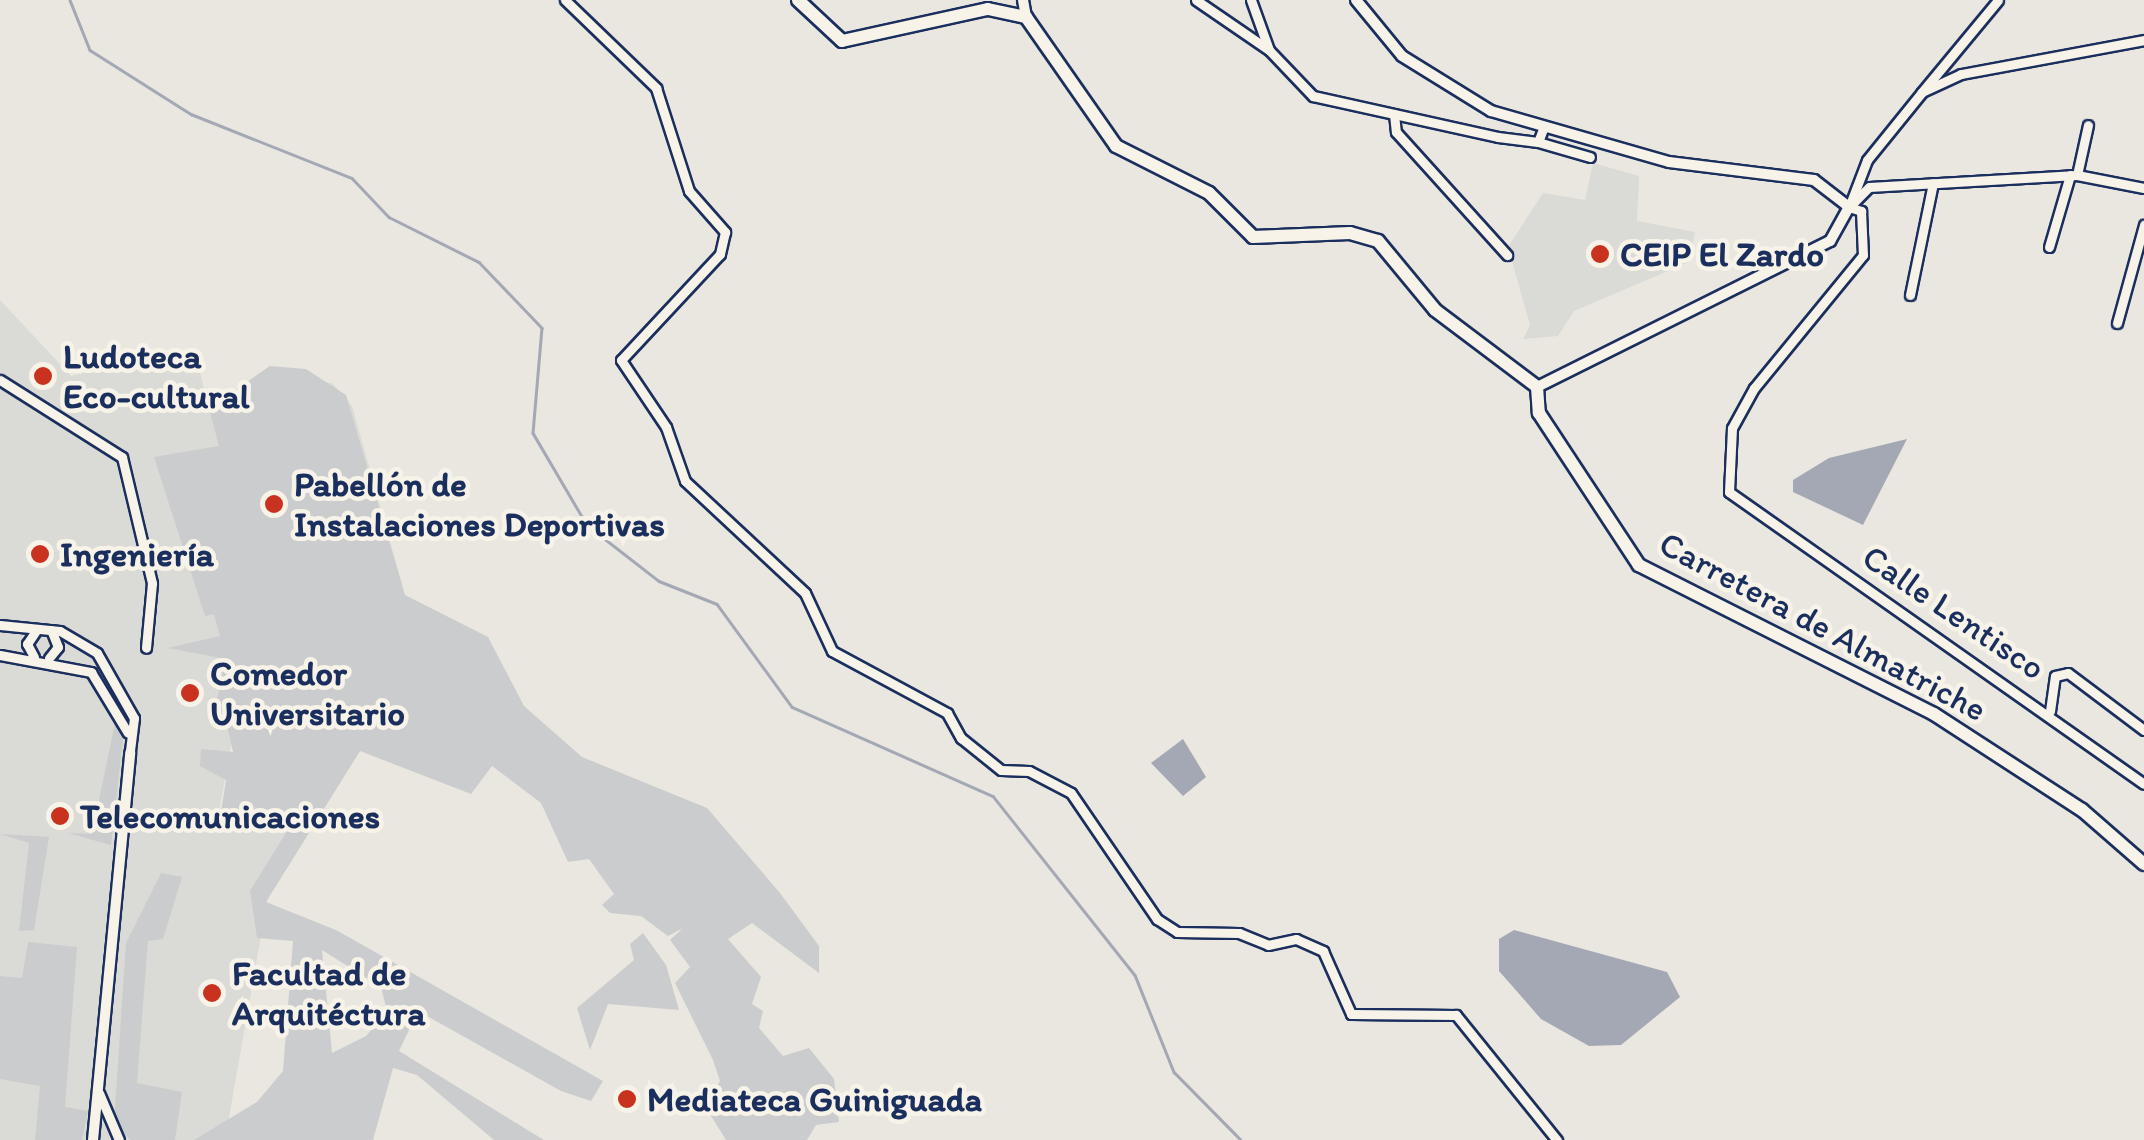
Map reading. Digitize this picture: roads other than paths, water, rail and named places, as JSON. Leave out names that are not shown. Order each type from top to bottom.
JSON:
[{"type":"main road","points":[[798,0],[842,40],[988,9],[1026,17],[1092,116],[1142,166],[1209,193],[1253,237],[1350,233],[1378,242],[1435,310],[1537,388]]},
{"type":"main road","name":"Carretera de Almatriche","points":[[1537,388],[1539,413],[1639,565],[1934,714],[2082,810],[2144,864]]},
{"type":"street","points":[[565,0],[656,88],[689,191],[725,232],[720,254],[621,360],[666,426],[685,481],[804,593],[832,651],[947,713],[960,738],[1001,770],[1029,771],[1071,793],[1157,920],[1177,932],[1238,932],[1268,945],[1296,939],[1322,951],[1351,1014],[1456,1015],[1557,1140]]},
{"type":"street","points":[[1023,0],[1026,17]]},
{"type":"street","points":[[1196,0],[1269,50],[1313,96],[1538,142],[1590,157]]},
{"type":"street","points":[[1251,0],[1269,50]]},
{"type":"street","points":[[1356,0],[1430,77],[1542,129],[1669,162],[1814,180],[1849,207]]},
{"type":"street","points":[[1537,388],[1830,241],[1849,207],[1867,160],[1998,0]]},
{"type":"street","points":[[1922,92],[1961,74],[2144,40]]},
{"type":"street","points":[[1394,114],[1396,132],[1507,255]]},
{"type":"street","points":[[2049,247],[2088,125]]},
{"type":"street","points":[[1538,142],[1542,129]]},
{"type":"street","points":[[1849,207],[1869,187],[2074,175],[2144,188]]},
{"type":"street","points":[[1910,295],[1932,183]]},
{"type":"street","name":"Calle Lentisco","points":[[1849,207],[1862,211],[1863,255],[1754,388],[1732,428],[1729,492],[2050,710],[2144,784]]},
{"type":"street","points":[[2117,323],[2144,225]]},
{"type":"street","points":[[0,380],[122,458],[152,583],[146,648]]},
{"type":"street","points":[[0,625],[51,630],[83,642],[112,669],[134,718],[93,1140]]},
{"type":"street","points":[[34,657],[28,640],[37,629]]},
{"type":"street","points":[[49,658],[58,647],[51,630]]},
{"type":"street","points":[[0,655],[49,658],[92,672],[111,692],[130,752]]},
{"type":"street","points":[[2050,710],[2055,676],[2068,673],[2144,730]]},
{"type":"street","points":[[98,1088],[119,1140]]},
{"type":"waterway","points":[[70,0],[90,50],[191,114],[352,178],[389,217],[479,262],[542,328],[533,433],[587,525],[659,581],[717,604],[792,707],[993,796],[1135,975],[1174,1072],[1241,1140]]},
{"type":"place","name":"CEIP El Zardo","points":[[1600,254]]},
{"type":"place","name":"Ludoteca Eco-cultural","points":[[43,376]]},
{"type":"place","name":"Pabellón de Instalaciones Deportivas","points":[[274,504]]},
{"type":"place","name":"Ingeniería","points":[[40,554]]},
{"type":"place","name":"Comedor Universitario","points":[[190,693]]},
{"type":"place","name":"Telecomunicaciones","points":[[60,816]]},
{"type":"place","name":"Facultad de Arquitéctura","points":[[212,993]]},
{"type":"place","name":"Mediateca Guiniguada","points":[[627,1099]]}]
